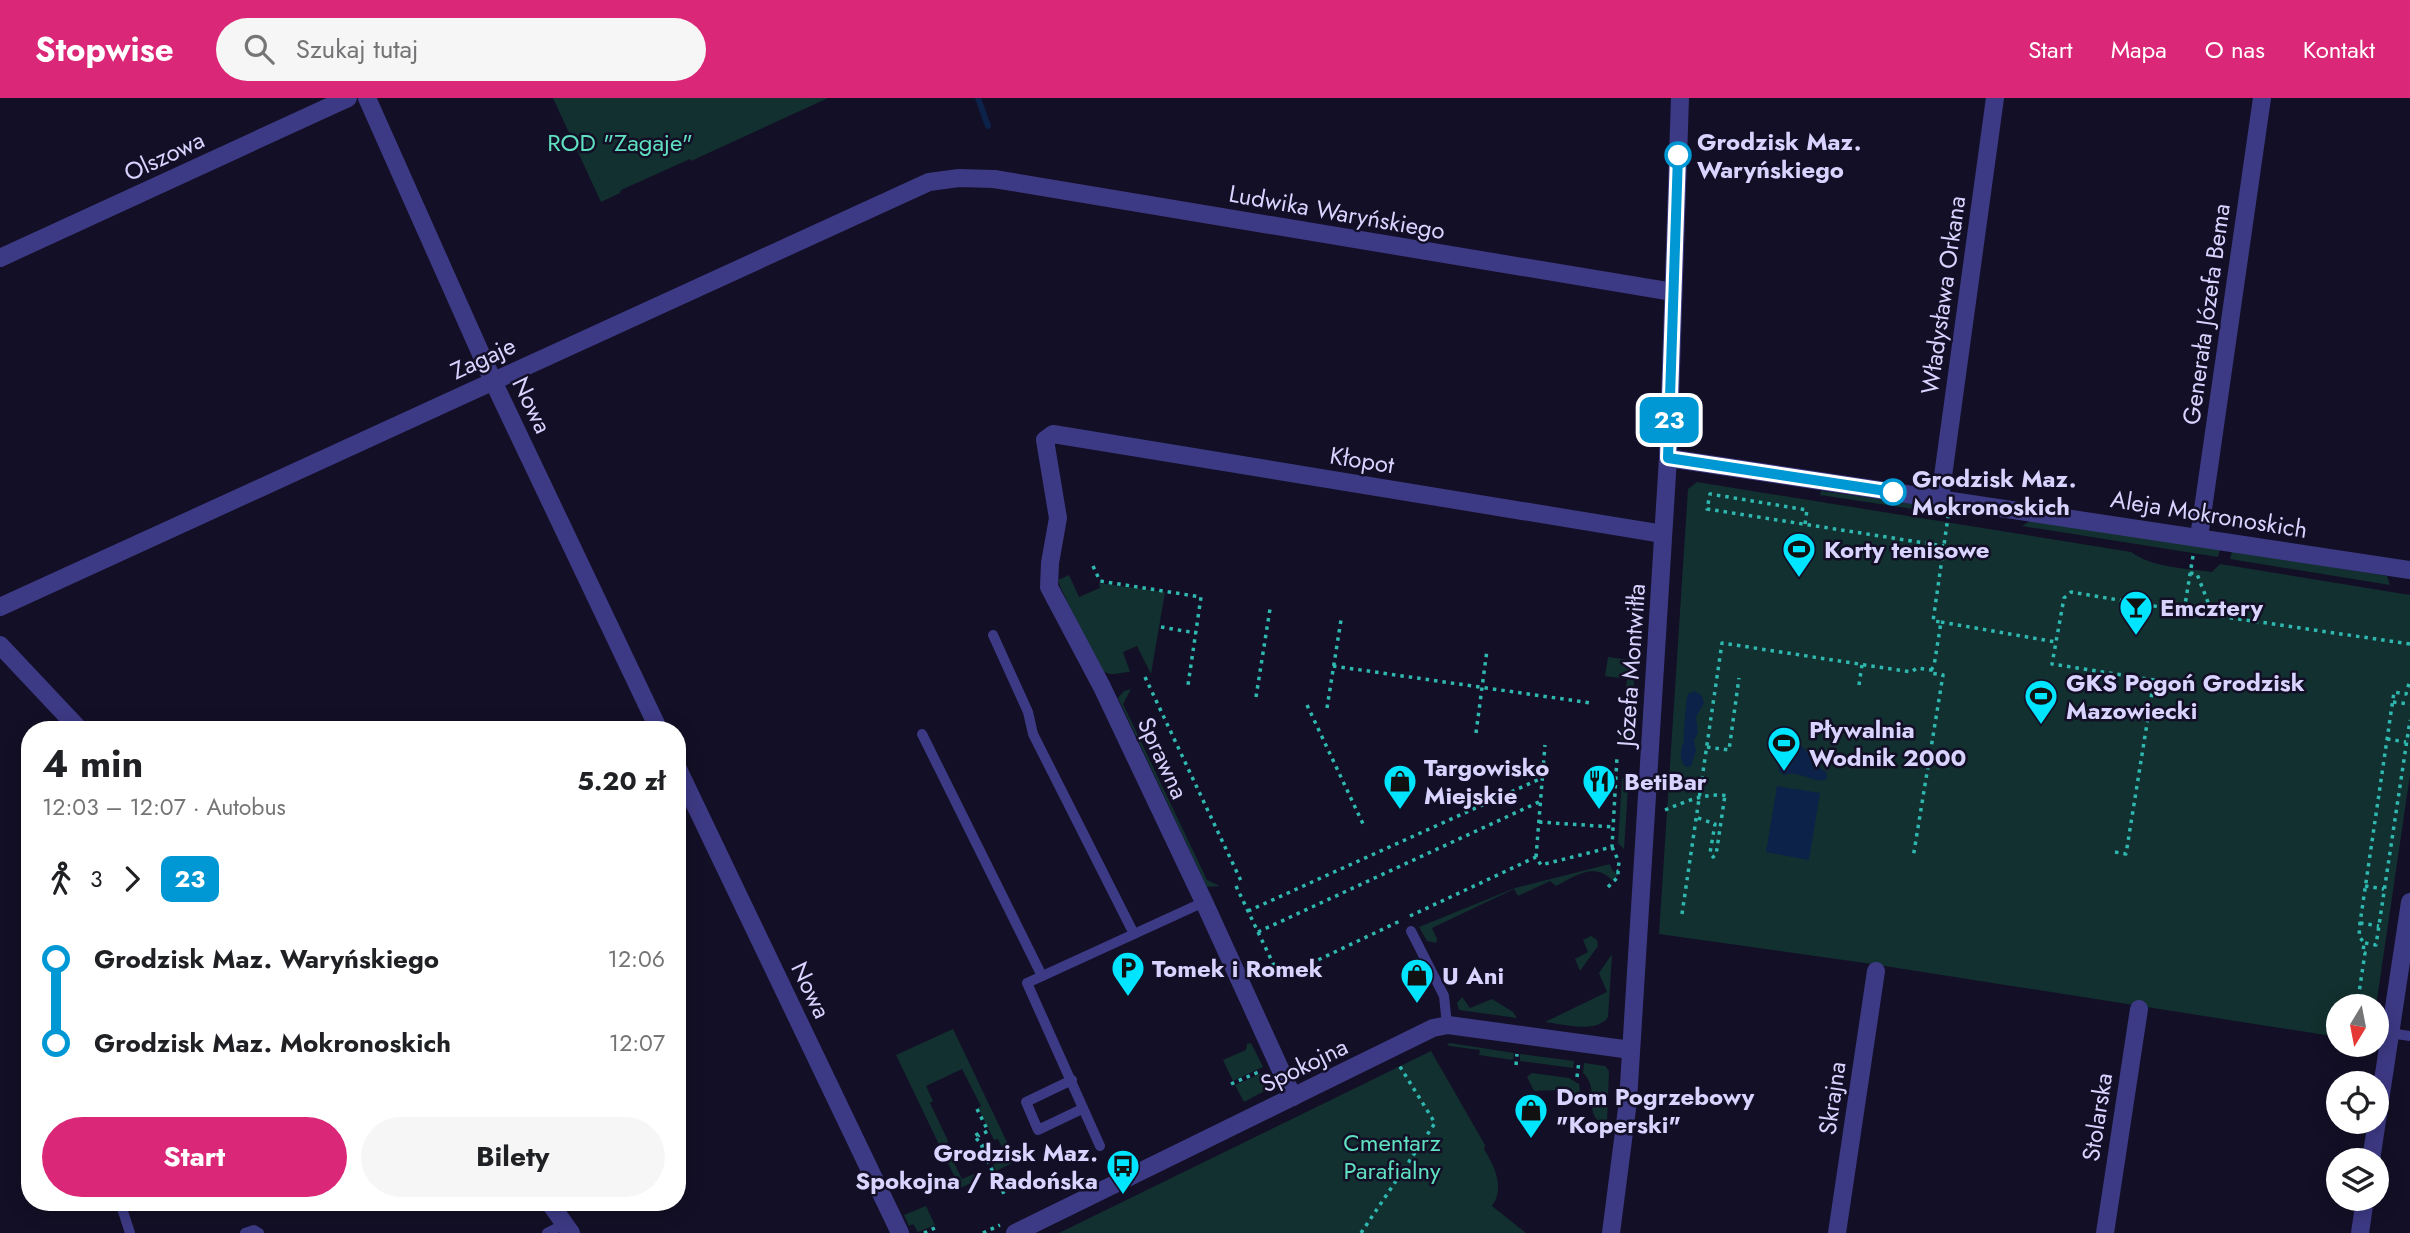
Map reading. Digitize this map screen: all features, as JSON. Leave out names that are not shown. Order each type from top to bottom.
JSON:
[{"type":"street","name":"Olszowa","points":[[0,258],[348,98]]},
{"type":"street","name":"Nowa","points":[[367,98],[493,381],[655,721]]},
{"type":"street","name":"Józefa Montwiłła","points":[[1611,1233],[1624,1140],[1631,1050],[1668,458],[1680,98]]},
{"type":"street","name":"Władysława Orkana","points":[[1940,498],[1995,98]]},
{"type":"street","name":"Generała Józefa Bema","points":[[2199,537],[2262,98]]},
{"type":"street","name":"Zagaje","points":[[0,607],[913,188],[929,182],[959,178],[993,179]]},
{"type":"street","name":"Ludwika Waryńskiego","points":[[993,179],[1673,292]]},
{"type":"street","name":"Kłopot","points":[[1053,434],[1663,534]]},
{"type":"street","name":"Sprawna","points":[[1053,434],[1045,440],[1058,518],[1050,563],[1049,587],[1102,687],[1293,1097]]},
{"type":"street","name":"Aleja Mokronoskich","points":[[1668,458],[2410,570]]},
{"type":"street","points":[[0,645],[72,721]]},
{"type":"street","name":"Nowa","points":[[686,786],[901,1233]]},
{"type":"street","points":[[2373,1148],[2410,902]]},
{"type":"street","name":"Skrajna","points":[[1837,1233],[1876,971]]},
{"type":"street","name":"Stolarska","points":[[2105,1233],[2138,1009]]},
{"type":"street","name":"Spokojna","points":[[1008,1229],[1293,1097],[1429,1030],[1447,1025],[1631,1050]]},
{"type":"street","points":[[555,1211],[568,1229]]},
{"type":"street","points":[[2360,1233],[2363,1211]]},
{"type":"lane","points":[[993,635],[1028,712],[1034,734],[1134,934]]},
{"type":"lane","points":[[922,734],[1042,976]]},
{"type":"lane","points":[[1101,1146],[1027,983],[1204,902]]},
{"type":"lane","points":[[1411,931],[1444,996],[1447,1025]]},
{"type":"lane","points":[[2390,1033],[2410,1036]]},
{"type":"lane","points":[[1072,1080],[1026,1102],[1038,1130],[1082,1109]]},
{"type":"lane","points":[[123,1211],[130,1233]]},
{"type":"lane","points":[[547,1233],[568,1229]]},
{"type":"lane","points":[[245,1233],[254,1230],[260,1233]]},
{"type":"path","points":[[1805,524],[1807,510],[1710,494],[1707,509],[1944,546]]},
{"type":"path","points":[[1948,517],[1933,621],[2056,642]]},
{"type":"path","points":[[2184,611],[2193,556]]},
{"type":"path","points":[[1093,566],[1100,581],[1201,597],[1188,685]]},
{"type":"path","points":[[2190,573],[2197,574],[2213,615]]},
{"type":"path","points":[[2115,852],[2126,854],[2154,680],[2052,664],[2064,597],[2071,592],[2410,644]]},
{"type":"path","points":[[1256,696],[1270,609]]},
{"type":"path","points":[[1327,708],[1340,620]]},
{"type":"path","points":[[1913,858],[1943,676],[1930,674],[1934,666],[1941,622]]},
{"type":"path","points":[[1161,627],[1196,633]]},
{"type":"path","points":[[1682,914],[1722,643],[1911,672],[1917,668],[1931,670]]},
{"type":"path","points":[[1476,733],[1486,650]]},
{"type":"path","points":[[1858,685],[1862,665]]},
{"type":"path","points":[[1334,666],[1591,703]]},
{"type":"path","points":[[1145,677],[1241,883]]},
{"type":"path","points":[[1707,747],[1729,750],[1739,678]]},
{"type":"path","points":[[2358,994],[2364,943],[2359,936],[2360,923],[2394,692],[2406,694],[2410,680]]},
{"type":"path","points":[[2393,702],[2410,704]]},
{"type":"path","points":[[1307,705],[1364,826]]},
{"type":"path","points":[[2364,943],[2376,945],[2410,720]]},
{"type":"path","points":[[2387,739],[2407,742]]},
{"type":"path","points":[[1545,745],[1536,857],[1541,865],[1612,847]]},
{"type":"path","points":[[1608,887],[1618,877],[1619,862],[1612,847],[1617,757]]},
{"type":"path","points":[[1248,911],[1542,778]]},
{"type":"path","points":[[1662,811],[1700,796],[1713,793],[1728,795],[1714,856],[1710,853],[1715,824],[1697,818]]},
{"type":"path","points":[[1258,932],[1541,801]]},
{"type":"path","points":[[1539,822],[1613,827]]},
{"type":"path","points":[[1236,886],[1280,978],[1536,857]]},
{"type":"path","points":[[1618,871],[1626,870]]},
{"type":"path","points":[[2365,886],[2385,889]]},
{"type":"path","points":[[2360,923],[2379,926]]},
{"type":"path","points":[[1516,1065],[1518,1050]]},
{"type":"path","points":[[1362,1233],[1435,1123],[1397,1062],[1405,1058]]},
{"type":"path","points":[[1577,1077],[1579,1058],[1590,1060]]},
{"type":"path","points":[[1231,1084],[1268,1068]]},
{"type":"path","points":[[977,1109],[988,1132],[975,1137],[982,1145],[982,1153],[985,1151],[985,1159],[1004,1194]]},
{"type":"path","points":[[924,1233],[937,1227]]},
{"type":"path","points":[[983,1233],[1008,1229]]},
{"type":"green space","name":"ROD \"Zagaje\"","points":[[553,98],[828,98],[621,190],[601,202]]},
{"type":"green space","name":"GKS Pogoń Grodzisk Mazowiecki","points":[[1697,482],[2131,552],[2149,561],[2170,566],[2212,572],[2220,564],[2410,595],[2410,775],[2378,994],[2326,994],[2326,1035],[1872,964],[1659,934],[1688,489]]},
{"type":"green space","points":[[1821,491],[1961,510],[1960,516],[1820,495]]},
{"type":"green space","points":[[2030,521],[2220,549],[2218,557],[2022,526]]},
{"type":"green space","points":[[2232,551],[2387,576],[2390,585],[2230,559]]},
{"type":"green space","points":[[1069,575],[1079,597],[1100,588],[1099,583],[1165,592],[1151,674],[1137,646],[1123,652],[1130,672],[1115,674],[1100,669],[1058,580]]},
{"type":"green space","points":[[1608,657],[1635,661],[1631,744],[1620,742],[1627,679],[1605,676]]},
{"type":"green space","points":[[1131,689],[1123,704],[1207,880],[1220,886],[1207,887],[1118,698],[1124,691]]},
{"type":"green space","points":[[1629,774],[1624,849],[1618,843],[1622,779]]},
{"type":"green space","points":[[1610,864],[1618,875],[1612,880],[1591,871],[1556,886],[1550,881],[1518,896],[1514,889],[1432,928],[1436,943],[1427,941],[1419,927],[1515,888]]},
{"type":"green space","points":[[1591,936],[1597,940],[1598,946],[1580,971],[1575,959],[1588,952],[1583,940]]},
{"type":"green space","points":[[1612,954],[1608,1017],[1603,1022],[1588,1027],[1545,1022],[1607,992],[1599,973]]},
{"type":"green space","points":[[1462,997],[1470,1008],[1492,999],[1513,1012],[1517,1018],[1459,1010],[1457,1003]]},
{"type":"green space","points":[[953,1029],[1016,1161],[996,1171],[993,1165],[1007,1157],[998,1139],[994,1140],[978,1108],[981,1106],[962,1069],[926,1086],[933,1101],[930,1103],[948,1141],[945,1149],[962,1179],[974,1174],[978,1180],[960,1188],[896,1055]]},
{"type":"green space","points":[[1251,1043],[1263,1067],[1233,1081],[1223,1060],[1246,1050],[1247,1044]]},
{"type":"green space","points":[[1447,1044],[1514,1053],[1513,1060],[1479,1055],[1480,1050]]},
{"type":"green space","name":"Cmentarz Parafialny","points":[[1431,1051],[1485,1145],[1484,1149],[1495,1170],[1498,1192],[1492,1206],[1526,1233],[1059,1233]]},
{"type":"green space","points":[[1520,1054],[1574,1061],[1573,1068],[1520,1061]]},
{"type":"green space","points":[[1584,1063],[1605,1066],[1609,1071],[1607,1124],[1595,1116],[1591,1087],[1583,1073]]},
{"type":"green space","points":[[1265,1072],[1269,1082],[1268,1089],[1244,1102],[1235,1085]]},
{"type":"green space","points":[[1532,1073],[1569,1078],[1579,1084],[1580,1092],[1574,1095],[1559,1090],[1534,1091],[1527,1077]]},
{"type":"green space","points":[[926,1206],[935,1225],[918,1232],[913,1224],[909,1226],[904,1215]]},
{"type":"water","points":[[1695,691],[1702,696],[1704,703],[1696,717],[1696,751],[1691,766],[1686,767],[1681,759],[1681,752],[1686,703],[1688,694]]},
{"type":"water","points":[[1801,745],[1826,772],[1825,780],[1794,774],[1784,775],[1779,771],[1778,765],[1781,761],[1793,762],[1787,753]]},
{"type":"water","points":[[1777,786],[1820,793],[1809,860],[1766,852]]},
{"type":"waterway","points":[[978,98],[988,126]]},
{"type":"bus line","name":"23","points":[[1678,155],[1668,458],[1893,492]]},
{"type":"place","name":"Grodzisk Maz. Waryńskiego","points":[[1678,155]]},
{"type":"place","name":"Grodzisk Maz. Mokronoskich","points":[[1893,492]]},
{"type":"place","name":"Korty tenisowe","points":[[1799,579]]},
{"type":"place","name":"Emcztery","points":[[2136,637]]},
{"type":"place","name":"GKS Pogoń Grodzisk Mazowiecki","points":[[2041,726]]},
{"type":"place","name":"Pływalnia Wodnik 2000","points":[[1784,773]]},
{"type":"place","name":"Targowisko Miejskie","points":[[1400,811]]},
{"type":"place","name":"BetiBar","points":[[1599,811]]},
{"type":"place","name":"Tomek i Romek","points":[[1128,998]]},
{"type":"place","name":"U Ani","points":[[1417,1005]]},
{"type":"place","name":"Dom Pogrzebowy \"Koperski\"","points":[[1531,1140]]},
{"type":"place","name":"Grodzisk Maz. Spokojna / Radońska","points":[[1123,1196]]}]
